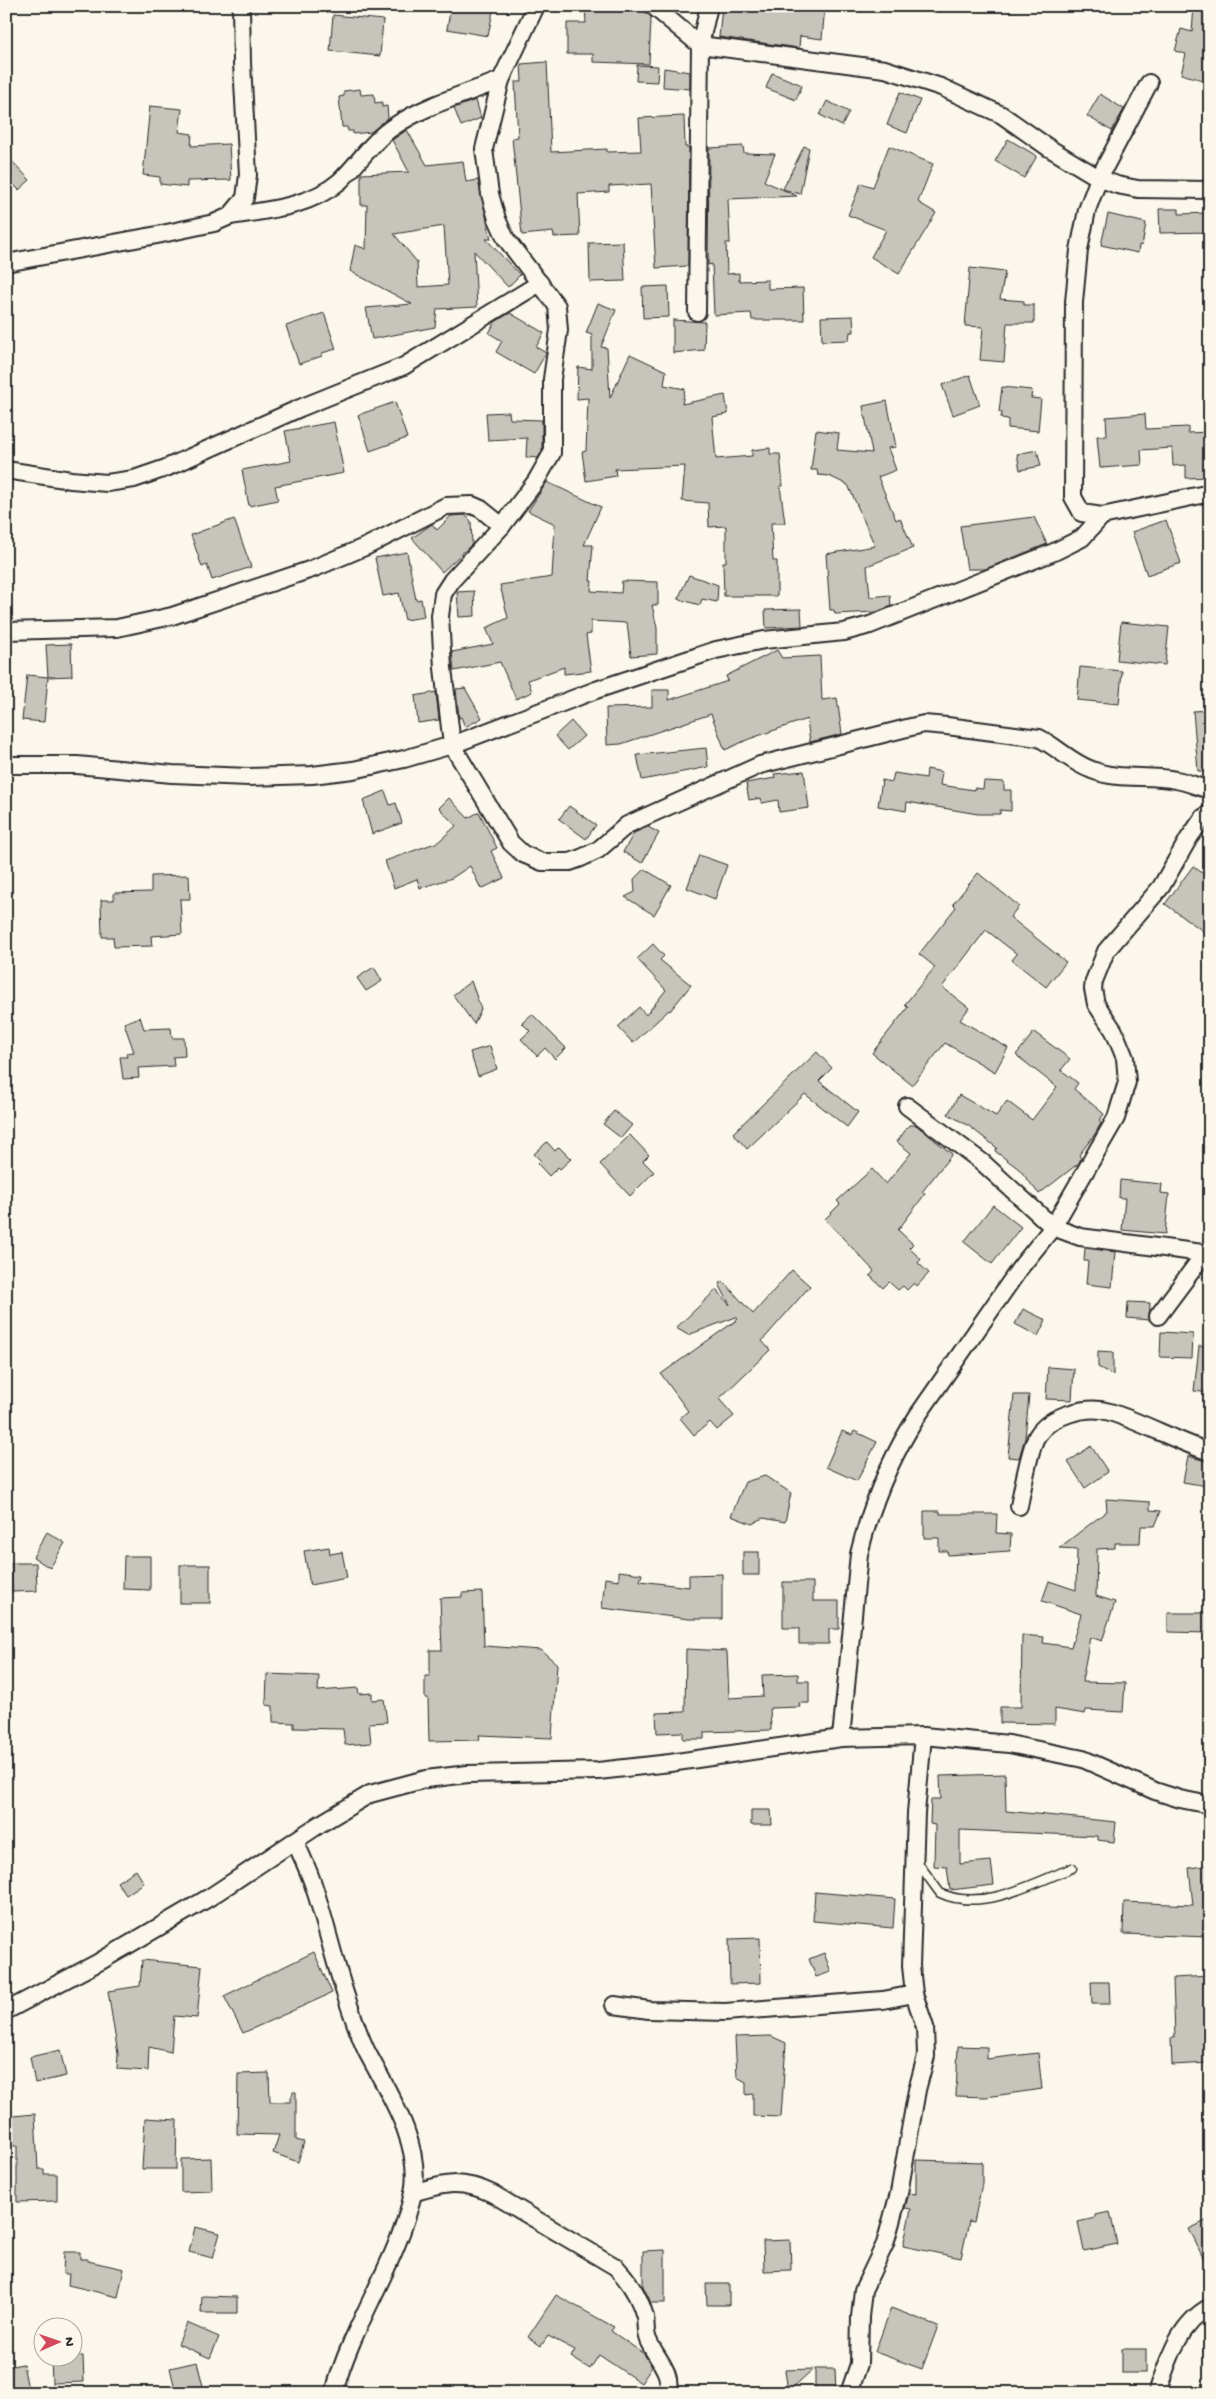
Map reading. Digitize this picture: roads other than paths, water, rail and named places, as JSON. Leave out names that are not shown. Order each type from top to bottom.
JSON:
[{"type":"street","points":[[230,216],[244,198],[248,175],[241,6]]},
{"type":"street","points":[[536,6],[501,80],[484,149],[490,194],[497,219],[506,239],[555,301],[558,313],[559,330],[552,379],[552,453],[536,481],[502,526],[452,580],[441,599],[440,616],[442,668],[452,745],[517,850],[542,862],[555,863],[582,858],[598,850],[627,825],[760,764],[924,724],[1039,738],[1083,766],[1100,773],[1131,778],[1177,780],[1210,790]]},
{"type":"street","points":[[653,6],[700,45],[885,69],[942,87],[1002,115],[1099,178],[1117,185],[1138,189],[1210,190]]},
{"type":"street","points":[[697,312],[700,45],[709,6]]},
{"type":"street","points":[[6,263],[214,223],[230,216],[272,209],[318,197],[340,181],[391,128],[414,114],[501,80]]},
{"type":"street","points":[[1150,83],[1099,178],[1088,210],[1079,250],[1074,302],[1072,482],[1074,497],[1082,512],[1102,516],[1210,493]]},
{"type":"street","points":[[6,470],[70,480],[107,483],[134,479],[166,468],[300,408],[404,366],[540,283]]},
{"type":"street","points":[[6,631],[117,628],[172,616],[312,569],[367,546],[446,506],[472,505],[481,509],[502,526]]},
{"type":"street","points":[[6,766],[77,765],[172,774],[275,777],[353,770],[404,760],[452,745],[596,690],[716,650],[764,640],[844,632],[870,625],[1054,552],[1082,538],[1102,516]]},
{"type":"street","points":[[842,1738],[859,1554],[866,1528],[884,1481],[905,1436],[918,1415],[937,1391],[1020,1268],[1053,1227],[1116,1118],[1127,1082],[1126,1058],[1122,1045],[1096,1004],[1093,990],[1094,981],[1106,951],[1161,887],[1189,838],[1203,818],[1210,812]]},
{"type":"street","points":[[907,1106],[982,1162],[1053,1227],[1080,1236],[1207,1254]]},
{"type":"street","points":[[1158,1316],[1207,1254]]},
{"type":"street","points":[[1019,1506],[1035,1437],[1052,1420],[1063,1416],[1083,1411],[1108,1412],[1210,1452]]},
{"type":"street","points":[[849,2393],[859,2364],[860,2317],[863,2290],[885,2244],[899,2193],[917,2090],[926,2056],[925,2027],[914,1994],[911,1966],[916,1813],[924,1736]]},
{"type":"street","points":[[6,2012],[99,1962],[210,1896],[370,1794],[426,1779],[468,1774],[607,1770],[670,1764],[842,1738],[924,1736],[1009,1744],[1083,1759],[1155,1791],[1210,1805]]},
{"type":"street","points":[[295,1841],[314,1888],[335,1965],[361,2035],[367,2050],[387,2085],[414,2157],[415,2176],[413,2193],[400,2237],[356,2331],[339,2373],[334,2393]]},
{"type":"street","points":[[614,2005],[649,2010],[725,2012],[883,2000],[914,1994]]},
{"type":"street","points":[[413,2193],[450,2183],[476,2186],[493,2194],[616,2267],[629,2282],[642,2304],[648,2340],[668,2375],[667,2393]]},
{"type":"street","points":[[1157,2393],[1169,2358],[1181,2334],[1197,2314],[1210,2307]]},
{"type":"lane","points":[[915,1859],[940,1893],[967,1899],[996,1896],[1072,1868]]}]
